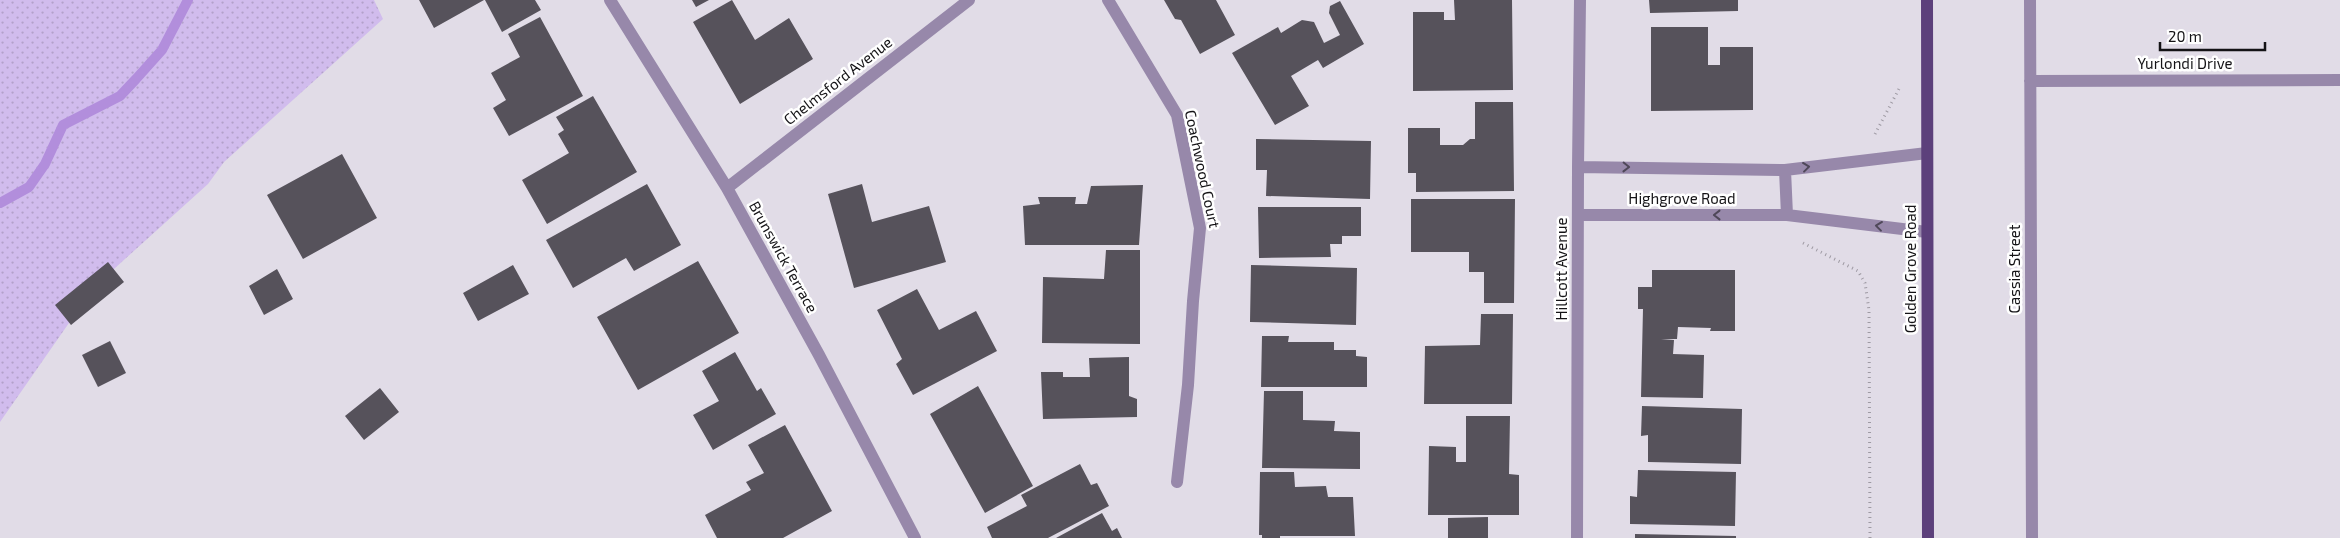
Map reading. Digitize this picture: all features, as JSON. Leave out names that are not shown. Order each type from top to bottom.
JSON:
[{"type":"main road","name":"Golden Grove Road","points":[[1927,0],[1928,538]]},
{"type":"street","name":"Brunswick Terrace","points":[[610,0],[727,188],[819,355],[910,536]]},
{"type":"street","name":"Chelmsford Avenue","points":[[727,188],[969,0]]},
{"type":"street","name":"Coachwood Court","points":[[1108,0],[1177,115],[1200,228],[1188,385],[1177,482]]},
{"type":"street","name":"Hillcott Avenue","points":[[1577,538],[1580,0]]},
{"type":"street","name":"Cassia Street","points":[[2030,0],[2032,538]]},
{"type":"street","name":"Yurlondi Drive","points":[[2030,81],[2340,80]]},
{"type":"street","name":"Highgrove Road","points":[[1578,167],[1785,170],[1927,153]]},
{"type":"street","points":[[1785,170],[1787,215]]},
{"type":"street","name":"Highgrove Road","points":[[1578,215],[1787,215],[1927,232]]},
{"type":"path","points":[[1867,137],[1874,135],[1900,89],[1900,79]]},
{"type":"path","points":[[1787,215],[1787,236],[1858,271],[1865,283],[1869,310],[1870,538]]},
{"type":"shaded area","points":[[0,0],[374,0],[383,19],[224,162],[208,184],[94,287],[0,422]]},
{"type":"building","points":[[419,0],[484,0],[434,28]]},
{"type":"building","points":[[485,0],[535,0],[541,10],[502,32]]},
{"type":"building","points":[[692,0],[709,0],[696,7]]},
{"type":"building","points":[[732,0],[755,40],[789,18],[813,59],[740,104],[693,22]]},
{"type":"building","points":[[1164,0],[1216,0],[1235,35],[1200,54],[1181,20],[1175,19]]},
{"type":"building","points":[[1454,0],[1512,0],[1513,90],[1413,91],[1413,12],[1444,12],[1444,20],[1455,20]]},
{"type":"building","points":[[1649,0],[1738,0],[1738,11],[1650,13]]},
{"type":"building","points":[[1340,1],[1364,44],[1323,68],[1318,60],[1291,76],[1309,106],[1275,125],[1232,53],[1278,27],[1281,33],[1302,20],[1314,22],[1324,43],[1340,35],[1329,13],[1330,6]]},
{"type":"building","points":[[540,17],[583,96],[509,136],[493,108],[506,100],[491,73],[520,57],[508,34]]},
{"type":"building","points":[[1651,27],[1708,27],[1708,65],[1720,65],[1720,47],[1753,47],[1753,110],[1651,111]]},
{"type":"building","points":[[593,96],[637,172],[547,224],[522,180],[569,153],[558,134],[564,130],[556,117]]},
{"type":"building","points":[[1475,102],[1513,102],[1514,191],[1416,192],[1416,173],[1408,173],[1408,128],[1440,128],[1440,145],[1463,145],[1470,139],[1475,139]]},
{"type":"building","points":[[1256,139],[1371,141],[1370,199],[1266,196],[1267,170],[1256,170]]},
{"type":"building","points":[[342,154],[377,218],[303,259],[267,195]]},
{"type":"building","points":[[647,184],[681,245],[634,271],[626,258],[573,288],[546,240]]},
{"type":"building","points":[[862,184],[872,222],[929,206],[946,262],[854,288],[828,194]]},
{"type":"building","points":[[1143,185],[1139,245],[1025,245],[1023,206],[1040,204],[1038,197],[1076,197],[1075,204],[1087,204],[1091,186]]},
{"type":"building","points":[[1411,199],[1515,199],[1514,303],[1484,303],[1484,272],[1469,272],[1469,252],[1411,252]]},
{"type":"building","points":[[1258,207],[1361,207],[1361,236],[1342,236],[1342,244],[1330,244],[1331,257],[1259,258]]},
{"type":"building","points":[[1106,250],[1140,250],[1140,344],[1042,343],[1043,277],[1104,279]]},
{"type":"building","points":[[698,261],[739,333],[638,390],[597,317]]},
{"type":"building","points":[[108,262],[124,282],[71,325],[55,305]]},
{"type":"building","points":[[513,265],[529,294],[478,321],[463,293]]},
{"type":"building","points":[[1251,265],[1357,268],[1356,325],[1250,322]]},
{"type":"building","points":[[277,269],[293,299],[264,315],[249,286]]},
{"type":"building","points":[[1652,270],[1735,270],[1735,331],[1710,331],[1711,328],[1678,327],[1677,339],[1661,339],[1674,340],[1673,354],[1704,355],[1703,398],[1641,397],[1643,309],[1638,309],[1638,287],[1652,287]]},
{"type":"building","points":[[917,289],[939,330],[976,311],[997,351],[913,395],[896,364],[902,359],[877,310]]},
{"type":"building","points":[[1481,314],[1513,314],[1512,404],[1424,404],[1425,346],[1480,345]]},
{"type":"building","points":[[1262,336],[1289,336],[1288,342],[1334,342],[1334,350],[1356,350],[1356,356],[1367,357],[1367,387],[1261,387]]},
{"type":"building","points":[[110,341],[126,373],[98,387],[82,355]]},
{"type":"building","points":[[735,352],[757,391],[761,388],[776,414],[713,450],[693,415],[719,401],[702,371]]},
{"type":"building","points":[[1129,357],[1129,396],[1137,399],[1137,417],[1043,419],[1041,372],[1063,372],[1063,377],[1090,377],[1089,358]]},
{"type":"building","points":[[978,386],[1033,486],[985,513],[930,414]]},
{"type":"building","points":[[380,388],[399,412],[364,440],[345,416]]},
{"type":"building","points":[[1264,391],[1303,391],[1303,420],[1335,421],[1334,431],[1360,432],[1360,469],[1262,468]]},
{"type":"building","points":[[1642,406],[1742,409],[1741,464],[1648,462],[1648,435],[1641,436]]},
{"type":"building","points":[[1466,416],[1510,416],[1509,474],[1519,475],[1519,515],[1428,515],[1429,446],[1456,447],[1456,462],[1466,462]]},
{"type":"building","points":[[785,425],[832,511],[783,538],[717,538],[705,515],[751,490],[746,482],[764,473],[748,445]]},
{"type":"building","points":[[1080,464],[1091,485],[1097,483],[1109,506],[1048,538],[992,538],[987,527],[1027,506],[1021,495]]},
{"type":"building","points":[[1638,470],[1736,472],[1735,526],[1630,524],[1630,496],[1637,497]]},
{"type":"building","points":[[1260,472],[1294,472],[1295,487],[1326,486],[1328,497],[1353,497],[1355,536],[1280,536],[1280,538],[1262,538],[1262,535],[1259,535]]},
{"type":"building","points":[[1102,513],[1112,531],[1117,528],[1122,538],[1056,538]]},
{"type":"building","points":[[1488,517],[1488,538],[1448,538],[1448,518]]},
{"type":"building","points":[[1635,534],[1736,536],[1736,538],[1635,538]]},
{"type":"waterway","points":[[0,203],[29,187],[45,164],[63,125],[120,96],[136,79],[162,50],[188,0]]}]
